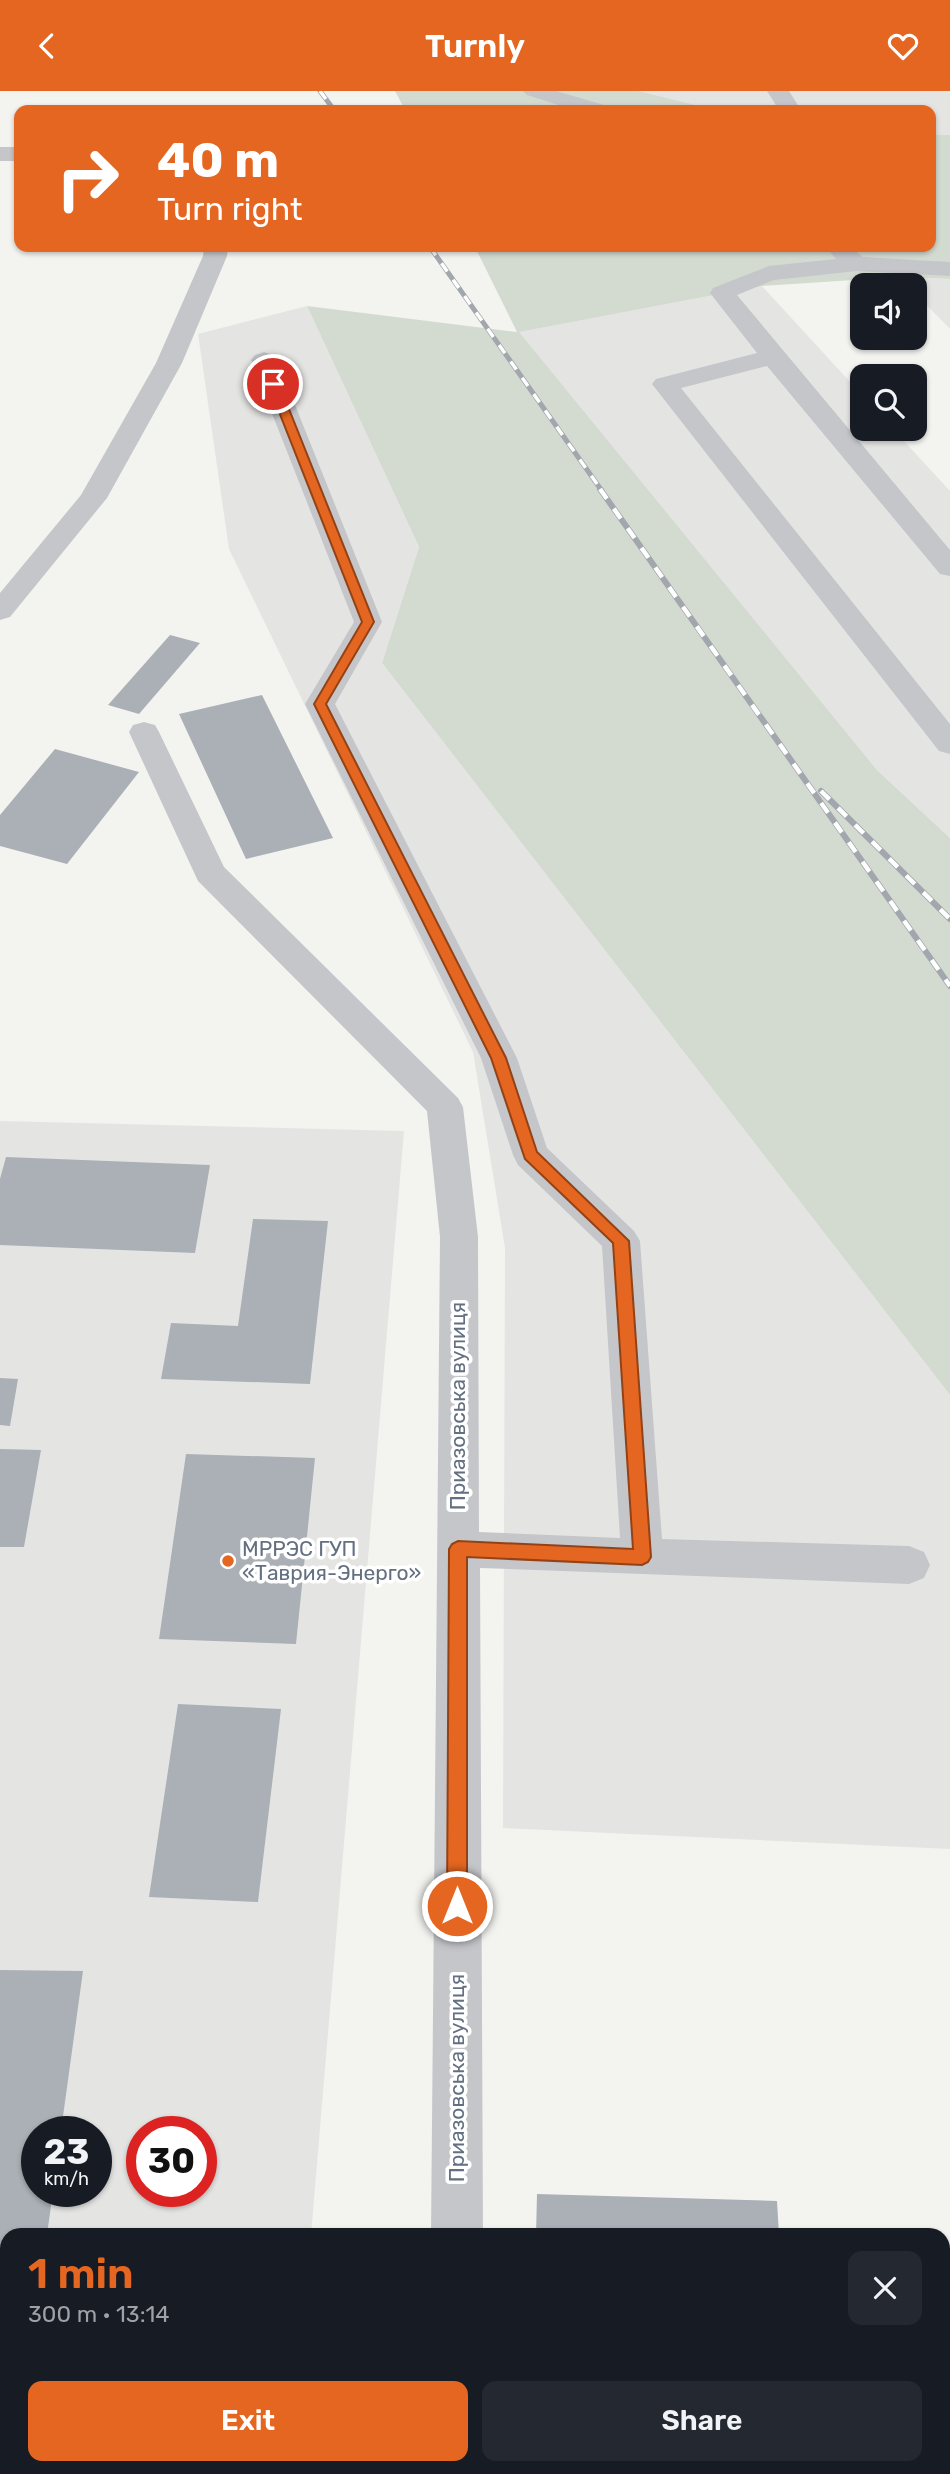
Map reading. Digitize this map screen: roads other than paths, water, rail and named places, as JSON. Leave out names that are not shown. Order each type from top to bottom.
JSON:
[{"type":"street","points":[[534,91],[580,105]]},
{"type":"street","points":[[0,611],[93,498],[169,363],[215,252]]},
{"type":"street","points":[[841,252],[857,264]]},
{"type":"street","points":[[950,269],[857,264],[769,273],[722,293],[950,568]]},
{"type":"street","points":[[773,357],[665,384],[950,744]]},
{"type":"street","points":[[264,361],[368,622],[320,704],[499,1058],[531,1155],[621,1241],[642,1557]]},
{"type":"street","name":"Приазовська вулиця","points":[[144,732],[210,873],[444,1107],[459,1237],[457,2228]]},
{"type":"street","points":[[458,1549],[909,1565]]},
{"type":"railway","points":[[320,91],[330,105]]},
{"type":"railway","points":[[434,252],[602,491]]},
{"type":"railway","points":[[600,489],[950,986]]},
{"type":"railway","points":[[821,791],[950,919]]},
{"type":"place","name":"МРРЭС ГУП «Таврия-Энерго»","points":[[228,1561]]}]
